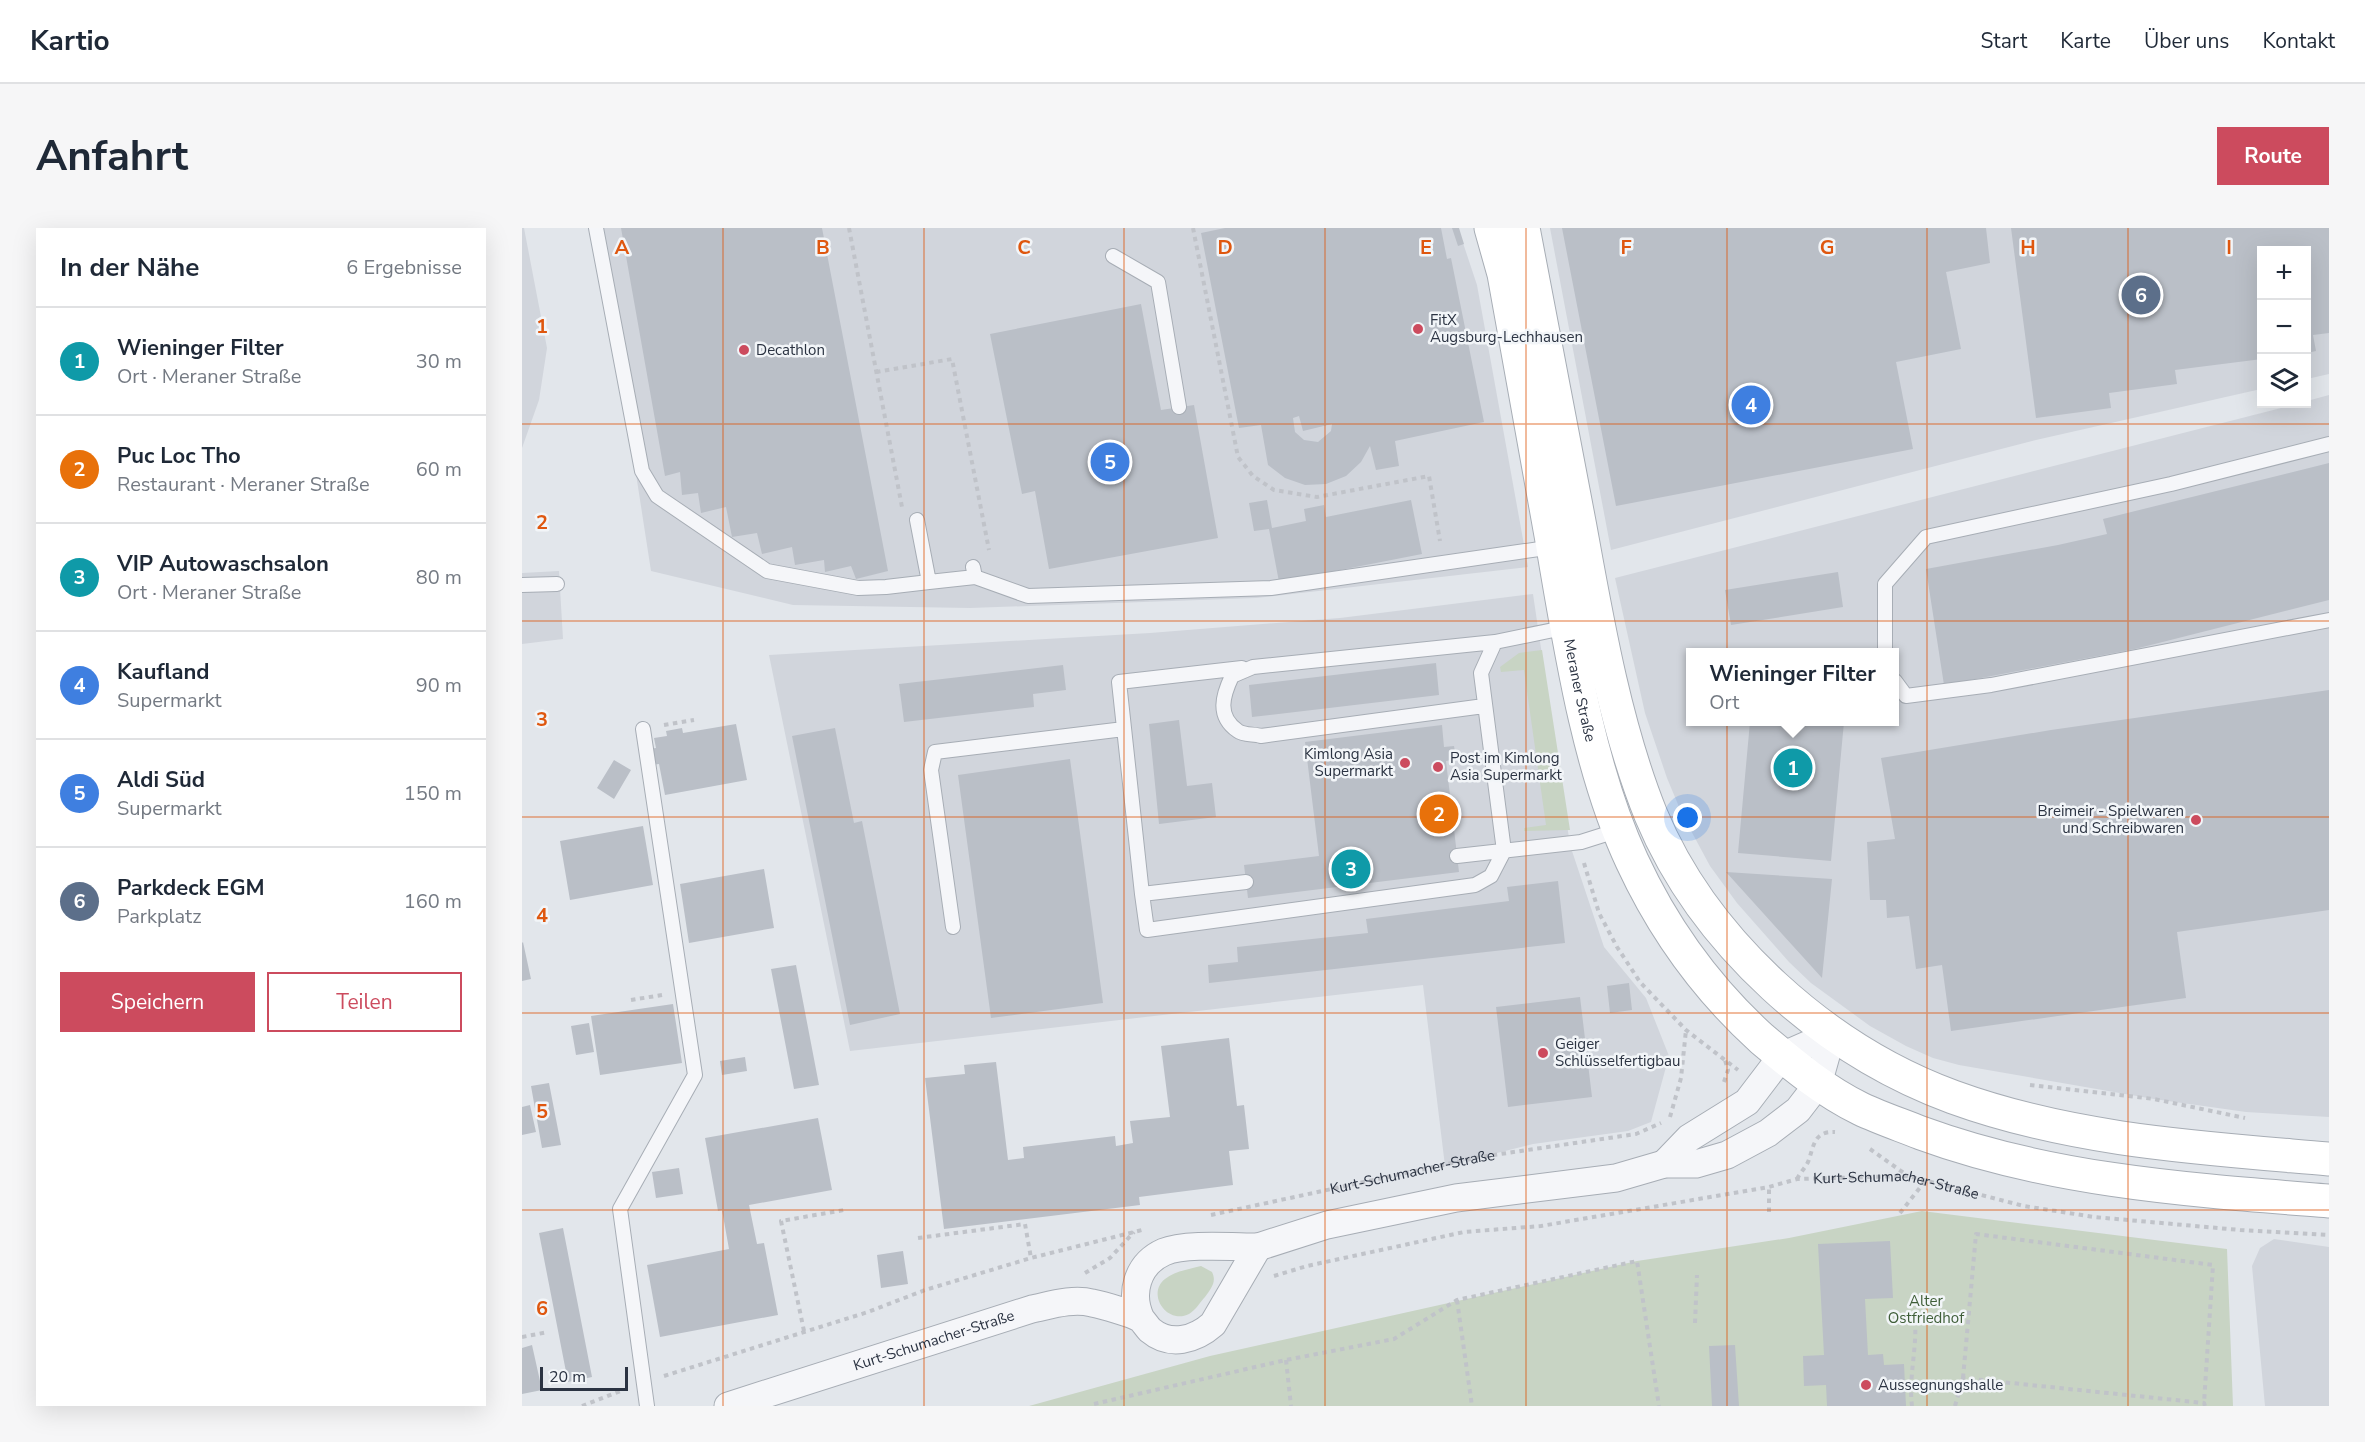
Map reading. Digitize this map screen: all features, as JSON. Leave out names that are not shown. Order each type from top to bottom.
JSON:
[{"type":"main road","name":"Meraner Straße","points":[[1491,228],[1504,274],[1590,736],[1608,801],[1619,830],[1649,896],[1686,952],[1737,1016],[1818,1084]]},
{"type":"main road","points":[[1523,228],[1600,630],[1624,732],[1652,818],[1676,865],[1729,940],[1770,981],[1832,1034],[1883,1066],[1952,1097],[2059,1128],[2200,1148],[2329,1159]]},
{"type":"main road","points":[[1619,830],[1652,818]]},
{"type":"main road","points":[[1818,1084],[1852,1104],[1885,1119],[1957,1146],[2020,1164],[2087,1176],[2227,1193],[2329,1201]]},
{"type":"street","points":[[1664,1164],[1689,1138],[1747,1102],[1782,1056],[1832,1034]]},
{"type":"street","points":[[1141,1319],[1134,1295],[1136,1284],[1141,1273],[1164,1252],[1184,1248],[1258,1247],[1327,1225],[1456,1198],[1616,1178],[1664,1164],[1696,1164],[1727,1155],[1768,1133],[1798,1110],[1818,1084],[1832,1034]]},
{"type":"street","name":"Kurt-Schumacher-Straße","points":[[728,1406],[1032,1309],[1066,1302],[1090,1302],[1141,1319],[1151,1330],[1174,1340],[1189,1339],[1203,1333],[1221,1312],[1258,1247]]},
{"type":"lane","points":[[596,228],[642,471],[657,496],[767,571],[858,588],[929,582],[974,572],[1029,597],[1271,588],[1553,547]]},
{"type":"lane","points":[[1113,256],[1158,282],[1179,407]]},
{"type":"lane","points":[[1885,648],[1885,584],[1926,537],[2171,484],[2329,444]]},
{"type":"lane","points":[[917,520],[929,582]]},
{"type":"lane","points":[[522,585],[557,584]]},
{"type":"lane","points":[[1899,686],[1906,696],[1991,685],[2329,620]]},
{"type":"lane","points":[[1495,642],[1482,673],[1484,706],[1504,851],[1491,876],[1475,885],[1147,930],[1119,682],[1495,642],[1568,627]]},
{"type":"lane","points":[[1253,667],[1232,676],[1222,696],[1224,717],[1239,732],[1261,736],[1484,706]]},
{"type":"lane","points":[[643,729],[695,1075],[620,1209],[647,1406]]},
{"type":"lane","points":[[953,927],[931,770],[935,752],[1124,729]]},
{"type":"lane","points":[[1457,856],[1581,842],[1619,830]]},
{"type":"lane","points":[[1142,894],[1246,882]]},
{"type":"path","points":[[849,228],[903,513]]},
{"type":"path","points":[[1193,228],[1239,458],[1253,476],[1274,490],[1317,497],[1429,476],[1441,542]]},
{"type":"path","points":[[876,372],[952,359],[989,551]]},
{"type":"path","points":[[643,729],[694,720]]},
{"type":"path","points":[[631,1000],[683,991]]},
{"type":"path","points":[[1669,1120],[1681,1078],[1686,1030]]},
{"type":"path","points":[[1721,1088],[1728,1070],[1725,1060]]},
{"type":"path","points":[[2021,1084],[2154,1100],[2255,1120]]},
{"type":"path","name":"Kurt-Schumacher-Straße","points":[[1201,1217],[1480,1157],[1636,1134],[1676,1116]]},
{"type":"path","name":"Kurt-Schumacher-Straße","points":[[1277,1275],[1307,1266],[1464,1232],[1541,1226],[1769,1187],[1797,1179],[1908,1176],[2024,1206],[2094,1217],[2240,1230],[2329,1235]]},
{"type":"path","points":[[1900,1213],[1926,1180]]},
{"type":"path","points":[[1769,1187],[1769,1212]]},
{"type":"path","points":[[804,1331],[781,1221],[844,1210]]},
{"type":"path","points":[[918,1238],[1025,1224],[1031,1258]]},
{"type":"path","points":[[582,1406],[698,1364],[868,1312],[925,1290],[1031,1258],[1146,1229]]},
{"type":"path","points":[[1955,1406],[1963,1378],[1976,1234],[2212,1265],[2205,1404],[2169,1403],[1963,1378]]},
{"type":"path","points":[[1088,1406],[1286,1360],[1394,1339],[1457,1300],[1637,1261],[1659,1406]]},
{"type":"path","points":[[1695,1323],[1697,1275]]},
{"type":"path","points":[[1457,1300],[1472,1406]]},
{"type":"path","points":[[1912,1406],[1910,1388],[1917,1330],[1914,1312]]},
{"type":"path","points":[[522,1337],[548,1332]]},
{"type":"path","points":[[1286,1360],[1291,1406]]},
{"type":"shaded area","points":[[522,228],[524,228],[547,348],[539,400],[522,448]]},
{"type":"shaded area","points":[[598,228],[1458,228],[1477,285],[1528,567],[1256,598],[970,608],[793,605],[651,571]]},
{"type":"shaded area","points":[[1550,228],[2329,228],[2329,374],[2311,378],[2311,246],[2257,246],[2257,390],[2036,440],[1611,550]]},
{"type":"shaded area","points":[[2329,395],[2329,1117],[2246,1112],[2154,1099],[1959,1065],[1933,1058],[1906,1046],[1870,1026],[1811,983],[1789,962],[1737,903],[1710,866],[1682,814],[1645,713],[1615,578],[2281,408],[2311,408],[2311,400]]},
{"type":"shaded area","points":[[559,571],[563,639],[522,644],[522,573]]},
{"type":"shaded area","points":[[1533,594],[1570,845],[1604,947],[1646,998],[1669,1056],[1651,1122],[1628,1131],[1533,1144],[1445,1166],[1423,985],[850,1051],[769,655],[1150,633],[1340,618]]},
{"type":"shaded area","points":[[2274,1239],[2329,1247],[2329,1406],[2265,1406],[2252,1266],[2260,1248]]},
{"type":"green space","points":[[1542,650],[1570,830],[1524,831],[1524,828],[1546,825],[1524,670],[1501,672],[1500,667],[1519,653]]},
{"type":"green space","name":"Alter Ostfriedhof","points":[[1922,1211],[2227,1249],[2233,1406],[1029,1406],[1210,1356],[1637,1261],[1789,1238]]},
{"type":"green space","points":[[1201,1266],[1212,1272],[1214,1279],[1205,1297],[1189,1314],[1181,1316],[1167,1312],[1158,1300],[1160,1285],[1173,1274]]},
{"type":"building","name":"Decathlon","points":[[621,228],[822,228],[888,571],[856,579],[851,566],[825,572],[824,560],[795,565],[792,547],[762,554],[757,533],[732,537],[726,507],[701,513],[698,493],[682,495],[680,472],[665,476]]},
{"type":"building","points":[[1225,228],[1441,228],[1447,259],[1451,258],[1484,422],[1395,441],[1399,466],[1376,470],[1370,446],[1361,462],[1346,476],[1326,484],[1305,485],[1285,478],[1268,465],[1261,425],[1239,428],[1201,233]],"holes":[[[1299,416],[1303,431],[1332,424],[1331,431],[1318,442],[1304,440],[1295,432],[1293,418]]]},
{"type":"building","points":[[1452,228],[1459,228],[1464,244],[1458,246]]},
{"type":"building","points":[[1562,228],[1986,228],[1990,263],[1946,272],[1961,349],[1896,362],[1913,449],[1616,506]]},
{"type":"building","points":[[2011,228],[2329,228],[2329,333],[2313,335],[2316,351],[2311,352],[2311,246],[2257,246],[2257,360],[2175,370],[2177,384],[2109,393],[2111,408],[2036,418]]},
{"type":"building","points":[[1141,304],[1161,410],[1194,405],[1218,538],[1049,569],[1035,491],[1022,494],[990,334]]},
{"type":"building","points":[[2329,463],[2329,600],[2135,649],[1944,685],[1926,569],[2107,534],[2103,519]]},
{"type":"building","points":[[1267,500],[1272,528],[1306,521],[1304,509],[1324,505],[1326,517],[1411,500],[1422,554],[1279,582],[1269,529],[1254,531],[1249,503]]},
{"type":"building","points":[[1838,572],[1843,607],[1731,625],[1725,590]]},
{"type":"building","points":[[1436,663],[1439,695],[1252,717],[1249,685]]},
{"type":"building","points":[[1063,665],[1066,690],[1033,694],[1034,707],[904,722],[899,684]]},
{"type":"building","points":[[2329,690],[2329,910],[2177,932],[2186,998],[1951,1031],[1942,965],[1916,969],[1909,916],[1887,918],[1886,900],[1870,900],[1867,842],[1895,839],[1881,758],[2051,730]]},
{"type":"building","points":[[1179,720],[1187,786],[1212,783],[1216,817],[1159,824],[1149,724]]},
{"type":"building","points":[[736,724],[747,780],[665,795],[659,764],[652,765],[649,749],[656,748],[654,738],[667,736],[666,731],[682,728],[683,733]]},
{"type":"building","points":[[1442,725],[1444,747],[1454,746],[1456,759],[1446,761],[1459,872],[1248,898],[1244,865],[1319,856],[1305,742]]},
{"type":"building","points":[[1750,726],[1844,726],[1831,861],[1738,853]]},
{"type":"building","points":[[835,728],[854,823],[862,821],[900,1014],[850,1025],[792,736]]},
{"type":"building","points":[[1070,759],[1103,1003],[991,1018],[958,775]]},
{"type":"building","points":[[614,760],[631,770],[614,799],[597,788]]},
{"type":"building","points":[[643,826],[653,885],[570,900],[560,841]]},
{"type":"building","points":[[764,869],[774,928],[689,943],[680,884]]},
{"type":"building","points":[[1726,872],[1832,879],[1822,978]]},
{"type":"building","points":[[1558,881],[1565,943],[1209,983],[1208,965],[1238,962],[1237,947],[1368,933],[1366,919],[1509,901],[1507,887]]},
{"type":"building","points":[[522,943],[531,979],[522,981]]},
{"type":"building","points":[[796,965],[819,1085],[794,1089],[771,969]]},
{"type":"building","points":[[1629,983],[1632,1010],[1610,1013],[1607,986]]},
{"type":"building","points":[[1580,997],[1592,1097],[1508,1107],[1496,1007]]},
{"type":"building","points":[[673,1004],[682,1063],[600,1075],[591,1016]]},
{"type":"building","points":[[589,1023],[594,1052],[576,1055],[571,1026]]},
{"type":"building","points":[[1229,1038],[1237,1106],[1244,1105],[1249,1149],[1229,1151],[1233,1185],[1139,1197],[1140,1205],[944,1229],[925,1078],[965,1074],[964,1065],[996,1062],[1008,1160],[1024,1158],[1023,1147],[1115,1136],[1116,1146],[1133,1143],[1130,1121],[1170,1117],[1161,1046]]},
{"type":"building","points":[[745,1057],[747,1071],[722,1075],[720,1061]]},
{"type":"building","points":[[549,1083],[561,1145],[542,1148],[531,1086]]},
{"type":"building","points":[[530,1105],[536,1132],[522,1135],[522,1107]]},
{"type":"building","points":[[818,1118],[832,1190],[749,1205],[757,1244],[764,1243],[778,1315],[660,1337],[647,1265],[729,1249],[722,1210],[718,1211],[705,1138]]},
{"type":"building","points":[[679,1168],[683,1194],[656,1198],[652,1172]]},
{"type":"building","points":[[563,1228],[592,1377],[568,1382],[539,1233]]},
{"type":"building","points":[[1890,1241],[1893,1298],[1865,1299],[1868,1355],[1883,1354],[1884,1365],[1904,1364],[1906,1406],[1827,1406],[1826,1385],[1804,1386],[1803,1356],[1824,1355],[1818,1244]]},
{"type":"building","points":[[903,1251],[908,1284],[881,1288],[877,1255]]},
{"type":"building","points":[[532,1345],[542,1390],[522,1394],[522,1348]]},
{"type":"building","points":[[1735,1345],[1739,1406],[1712,1406],[1709,1346]]},
{"type":"place","name":"Parkdeck EGM","points":[[2141,295]]},
{"type":"place","name":"FitX Augsburg-Lechhausen","points":[[1418,329]]},
{"type":"place","name":"Decathlon","points":[[744,350]]},
{"type":"place","name":"Kaufland","points":[[1751,405]]},
{"type":"place","name":"Aldi Süd","points":[[1110,462]]},
{"type":"place","name":"Kimlong Asia Supermarkt","points":[[1405,763]]},
{"type":"place","name":"Post im Kimlong Asia Supermarkt","points":[[1438,767]]},
{"type":"place","name":"Wieninger Filter","points":[[1793,768]]},
{"type":"place","name":"Puc Loc Tho","points":[[1439,814]]},
{"type":"place","name":"Breimeir - Spielwaren und Schreibwaren","points":[[2196,820]]},
{"type":"place","name":"VIP Autowaschsalon","points":[[1351,869]]},
{"type":"place","name":"Geiger Schlüsselfertigbau","points":[[1543,1053]]},
{"type":"place","name":"Aussegnungshalle","points":[[1866,1385]]}]
